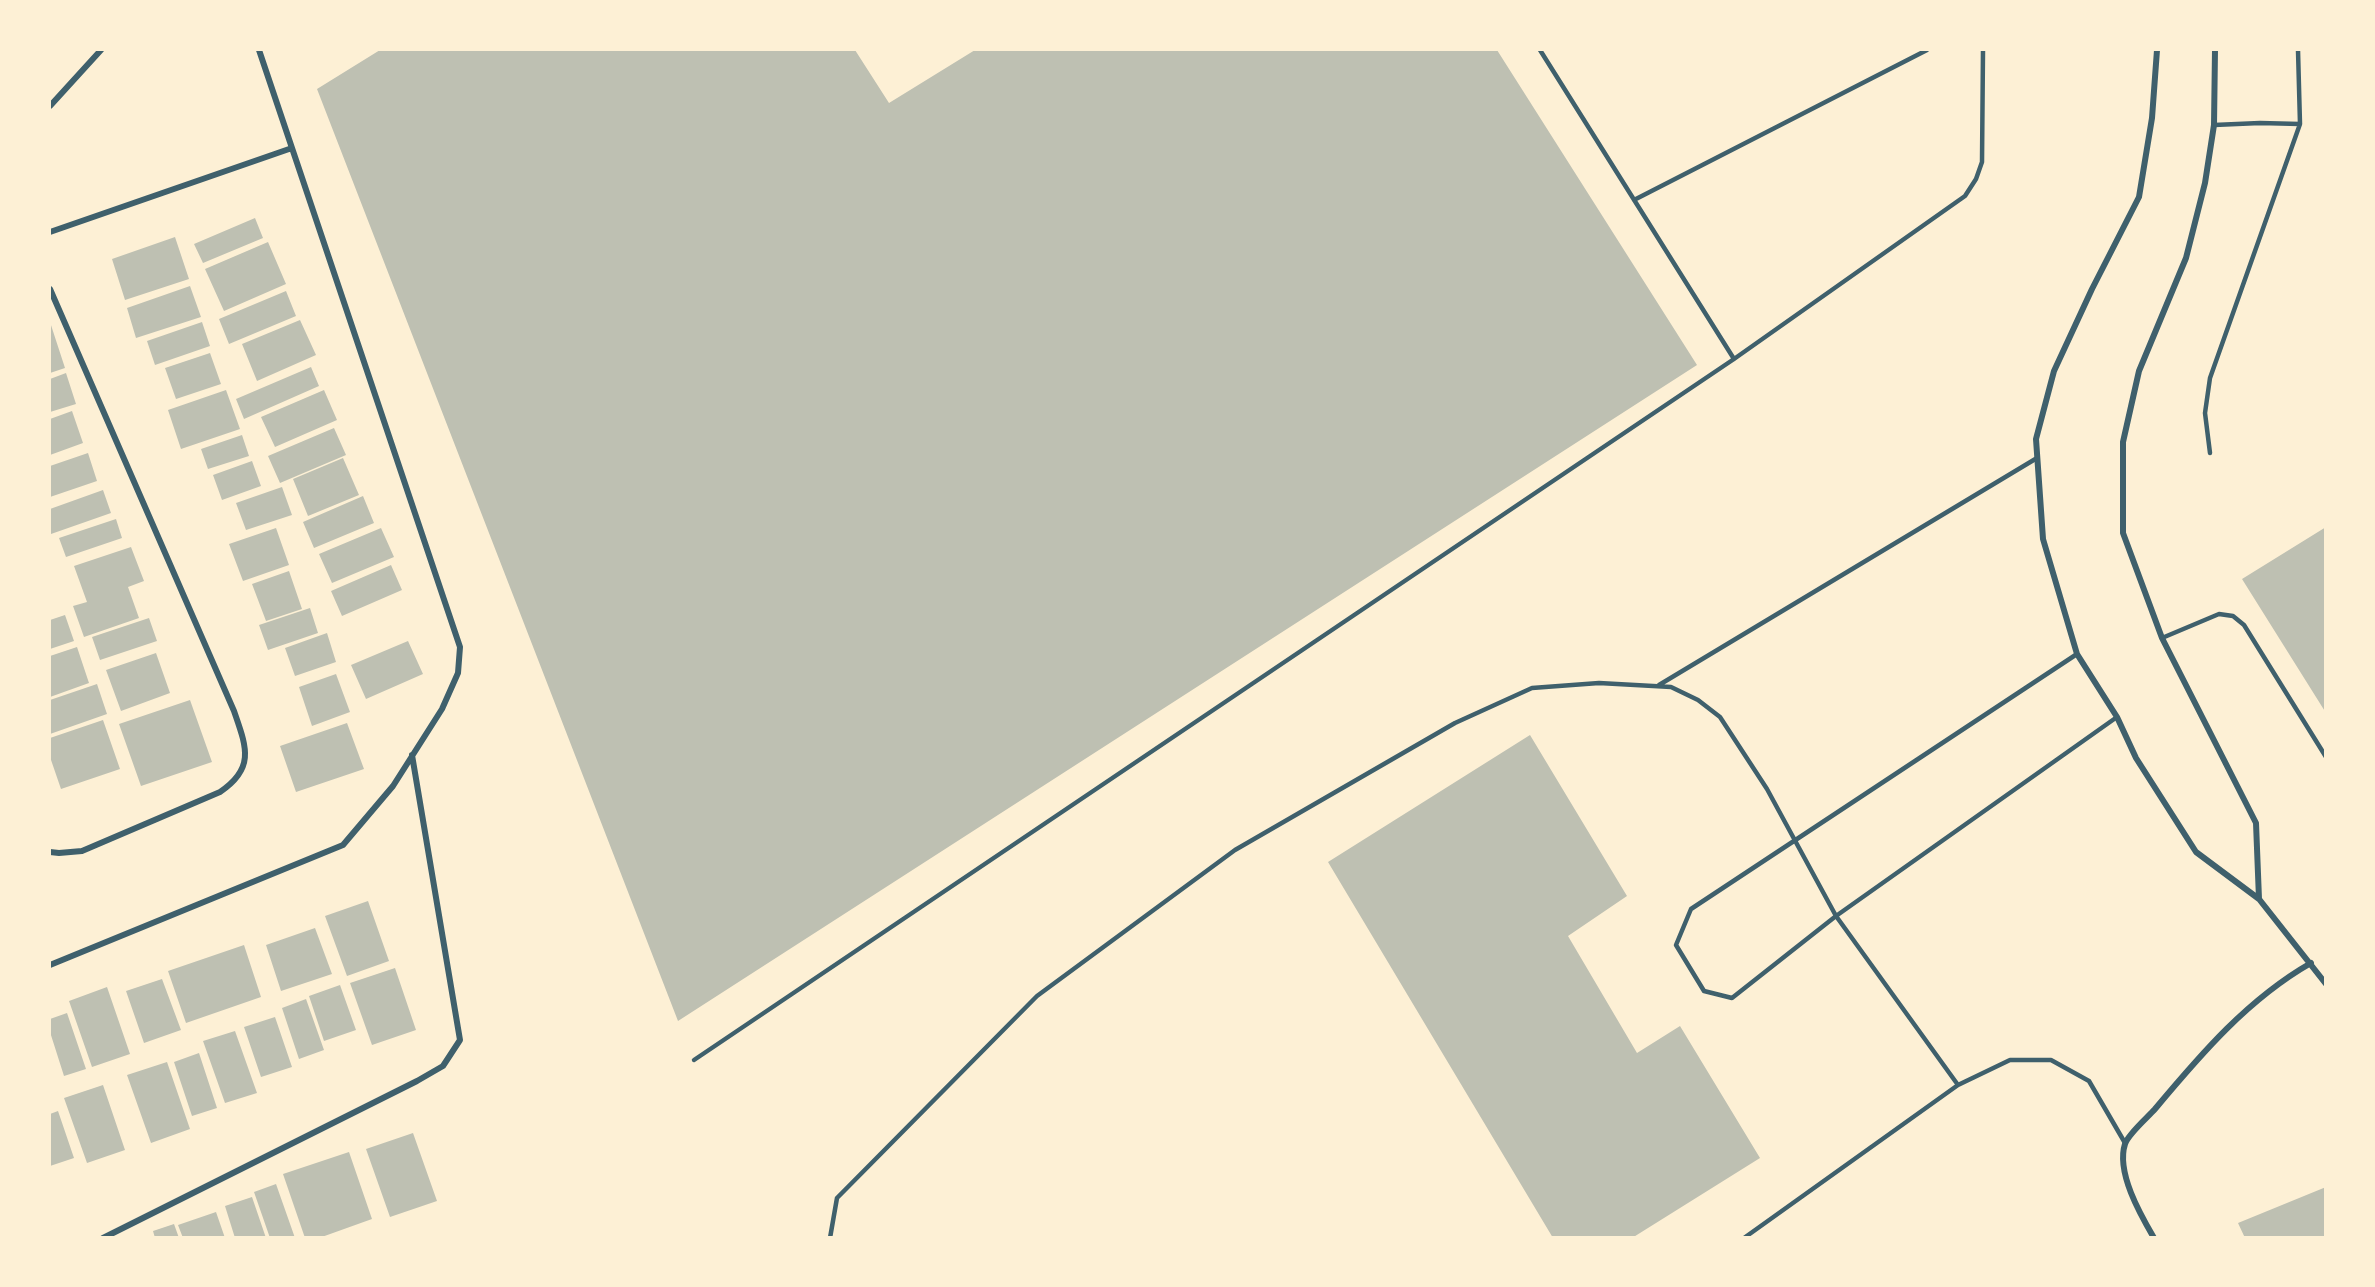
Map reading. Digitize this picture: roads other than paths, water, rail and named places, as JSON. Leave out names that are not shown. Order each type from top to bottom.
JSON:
[{"type":"street","points":[[50,106],[101,50]]},
{"type":"street","points":[[50,965],[343,845],[393,786],[442,709],[458,673],[460,647],[259,50]]},
{"type":"street","points":[[2157,50],[2152,118],[2139,197],[2092,289],[2054,371],[2036,439],[2043,539],[2077,654],[2117,717],[2136,758],[2196,852],[2259,899],[2311,963],[2325,984]]},
{"type":"street","points":[[2215,50],[2214,125],[2205,183],[2186,258],[2139,371],[2123,442],[2123,533],[2162,638],[2256,823],[2259,899]]},
{"type":"street","points":[[50,232],[292,148]]},
{"type":"street","points":[[50,289],[234,711],[245,744],[246,758],[235,782],[220,792],[82,851],[50,852]]},
{"type":"street","points":[[103,1238],[417,1081],[443,1066],[460,1040],[412,755]]},
{"type":"street","points":[[2154,1238],[2134,1203],[2124,1170],[2125,1143],[2207,1047],[2278,983],[2311,963]]},
{"type":"lane","points":[[1540,50],[1734,359]]},
{"type":"lane","points":[[1634,200],[1927,50]]},
{"type":"lane","points":[[694,1060],[1734,359],[1965,196],[1976,179],[1982,162],[1983,50]]},
{"type":"lane","points":[[2210,453],[2205,412],[2210,378],[2300,124],[2298,50]]},
{"type":"lane","points":[[2214,125],[2300,124]]},
{"type":"lane","points":[[1658,686],[2037,458]]},
{"type":"lane","points":[[2162,638],[2219,614],[2233,616],[2244,625],[2325,757]]},
{"type":"lane","points":[[2077,654],[1691,909],[1676,945],[1704,991],[1732,998],[1836,916],[2117,717]]},
{"type":"lane","points":[[830,1238],[837,1198],[1037,996],[1235,850],[1455,723],[1533,688],[1599,683],[1671,687],[1698,700],[1720,717],[1767,789],[1836,916],[1958,1086]]},
{"type":"lane","points":[[1744,1238],[1958,1086],[2010,1060],[2051,1060],[2089,1082],[2125,1143]]}]
